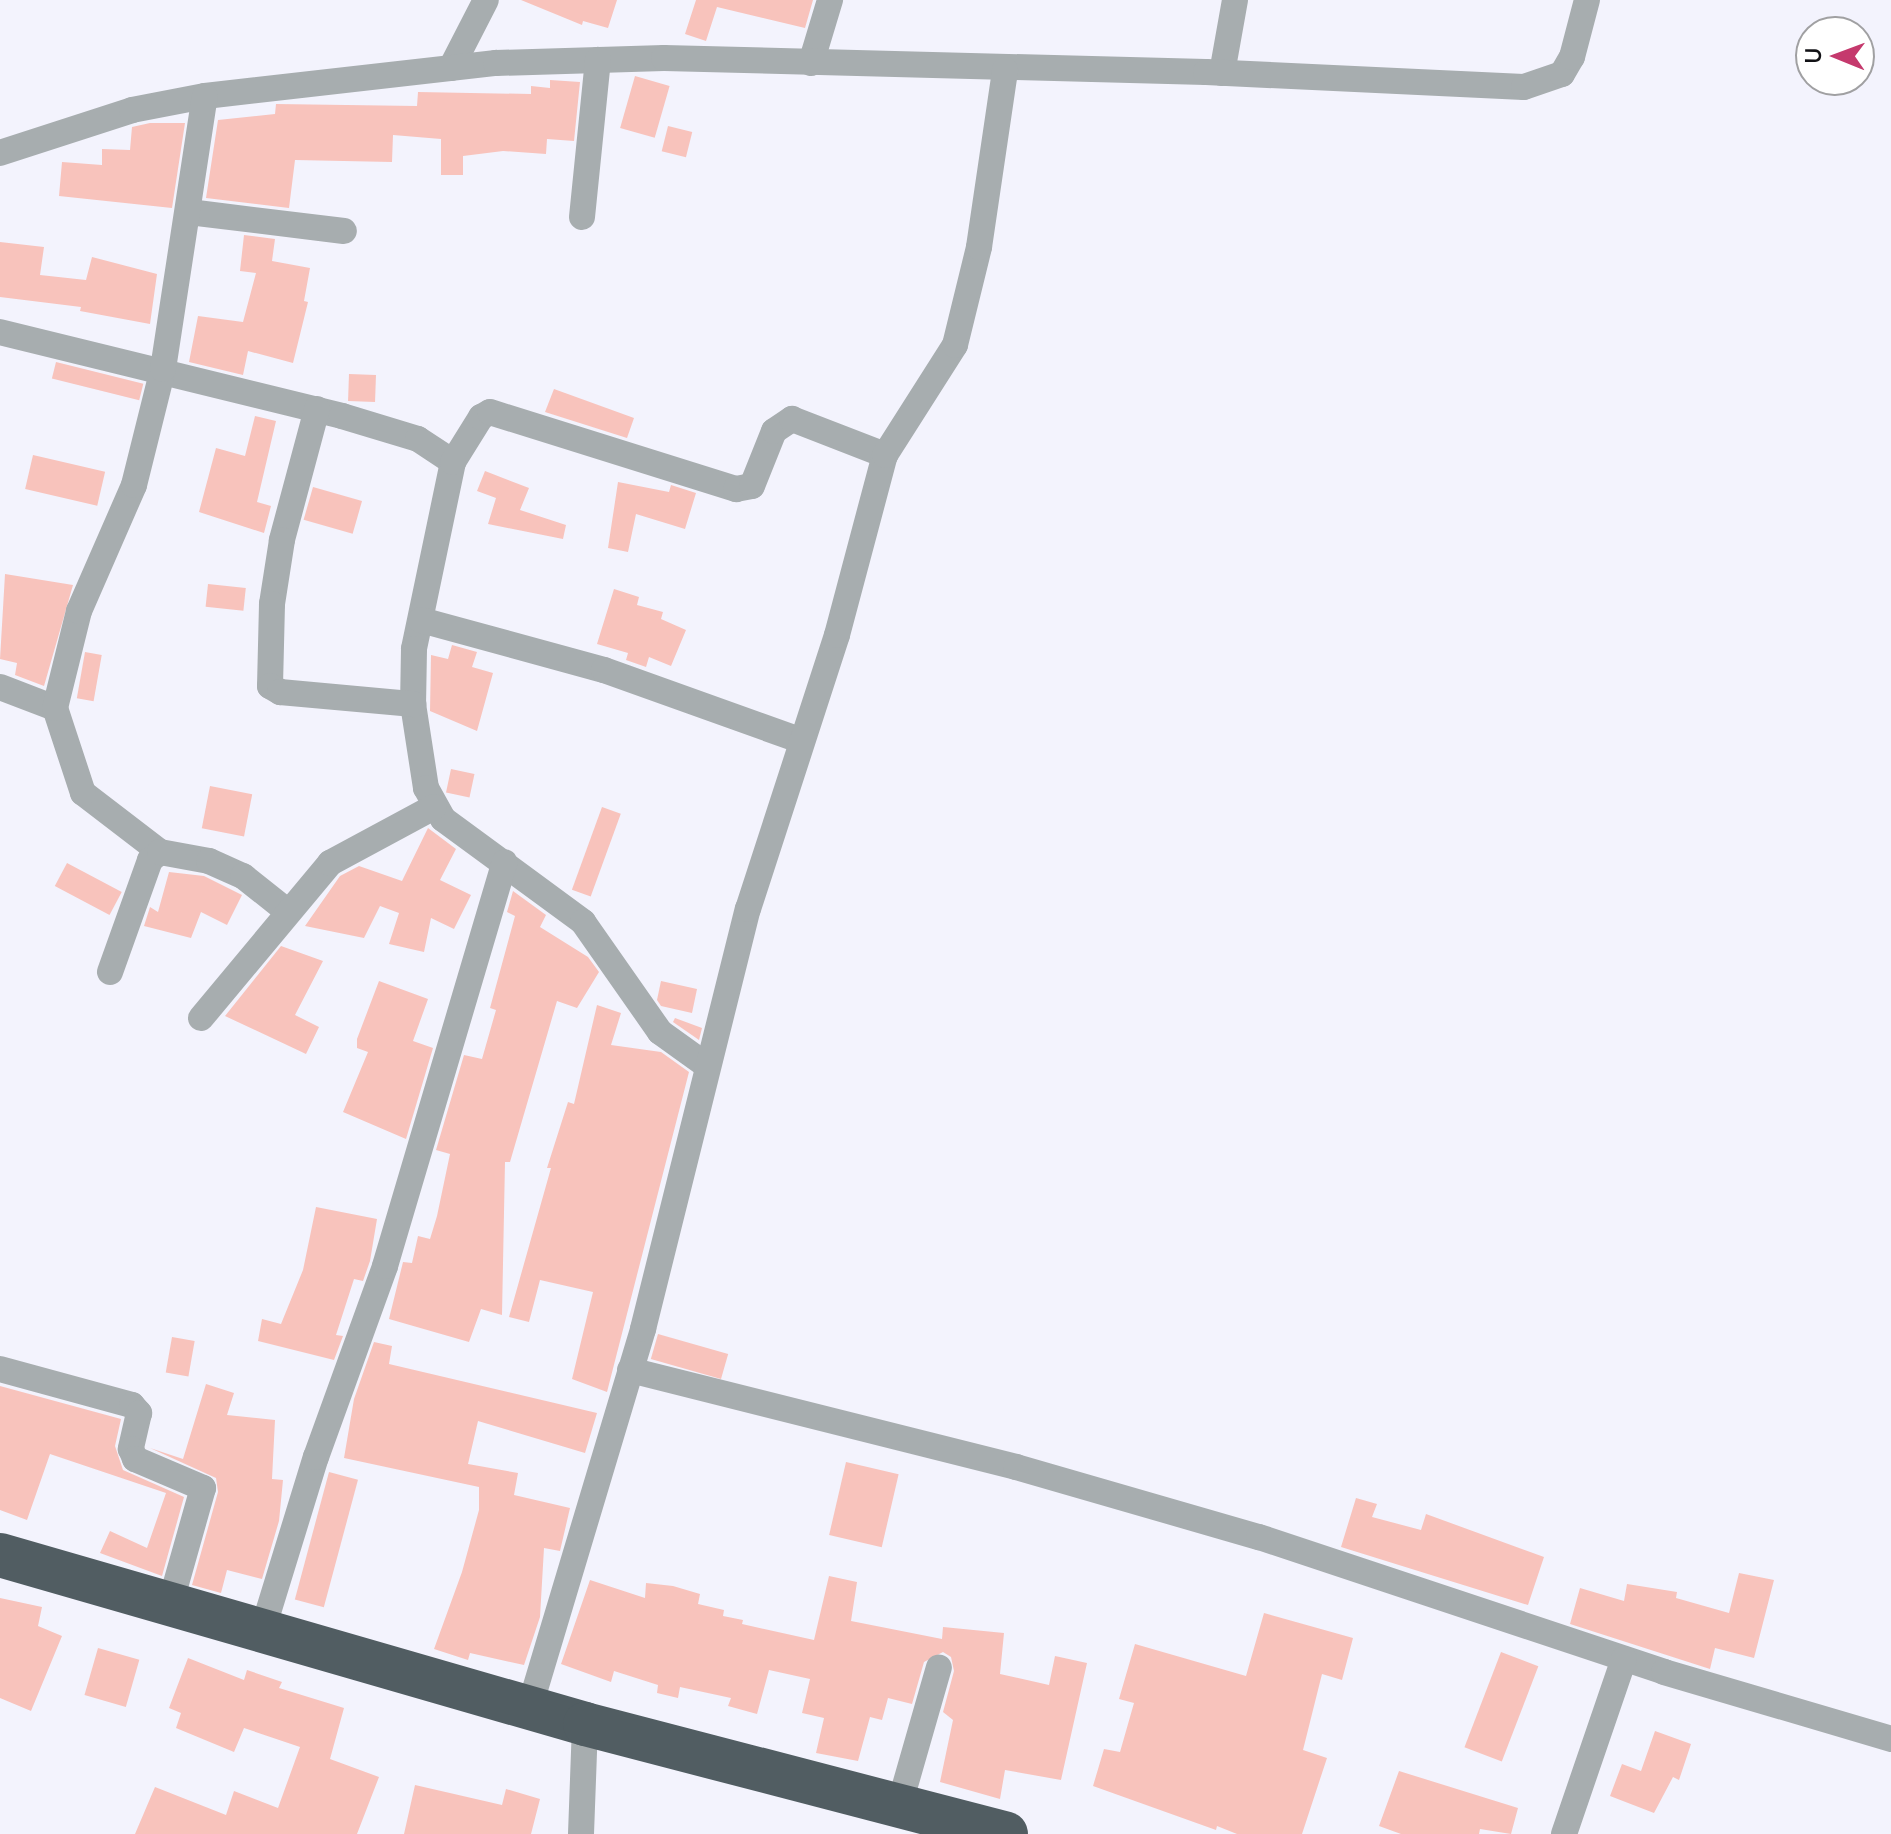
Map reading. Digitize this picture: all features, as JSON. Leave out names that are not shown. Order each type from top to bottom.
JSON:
[{"type":"highway","points":[[0,1555],[585,1724],[900,1803],[996,1833]]},
{"type":"street","points":[[451,68],[486,0]]},
{"type":"street","points":[[811,63],[830,0]]},
{"type":"street","points":[[1222,73],[1235,0]]},
{"type":"street","points":[[0,153],[132,110],[205,96],[451,68],[598,60],[1222,73],[1488,89],[1535,85],[1562,74],[1572,57],[1587,0]]},
{"type":"street","points":[[582,217],[598,60]]},
{"type":"street","points":[[530,1706],[630,1370],[748,909],[837,635],[885,455],[955,345],[979,247],[1005,70]]},
{"type":"street","points":[[205,96],[163,369],[134,485],[79,611],[55,708],[83,793],[160,852],[209,861],[243,876],[287,911]]},
{"type":"street","points":[[189,212],[344,231]]},
{"type":"street","points":[[0,332],[163,369],[317,409],[418,439],[453,462]]},
{"type":"street","points":[[317,409],[282,540],[272,604],[270,686],[280,692],[413,704]]},
{"type":"street","points":[[706,1065],[660,1032],[583,922],[434,807],[418,756],[413,704],[421,620],[453,462],[481,417],[490,412],[736,489],[752,486],[774,431],[792,419],[885,455]]},
{"type":"street","points":[[421,620],[604,670],[802,741]]},
{"type":"street","points":[[0,687],[55,708]]},
{"type":"street","points":[[201,1018],[330,863],[434,807]]},
{"type":"street","points":[[110,972],[150,860],[160,852]]},
{"type":"street","points":[[262,1632],[316,1457],[385,1266],[505,862]]},
{"type":"street","points":[[0,1369],[132,1405],[139,1413],[131,1449],[135,1459],[203,1488],[170,1605]]},
{"type":"street","points":[[630,1370],[1016,1467],[1259,1537],[1624,1659],[1891,1739]]},
{"type":"street","points":[[1564,1834],[1624,1659]]},
{"type":"street","points":[[900,1803],[939,1667]]},
{"type":"street","points":[[581,1834],[585,1724]]},
{"type":"building","points":[[521,0],[617,0],[608,28],[583,21],[582,25]]},
{"type":"building","points":[[696,0],[813,0],[805,28],[717,7],[706,41],[685,34]]},
{"type":"building","points":[[635,76],[670,86],[655,138],[620,128]]},
{"type":"building","points":[[550,80],[580,82],[574,141],[547,139],[546,154],[503,151],[463,156],[463,175],[441,175],[441,139],[393,135],[392,162],[295,160],[289,208],[206,198],[218,120],[275,114],[276,104],[417,106],[418,92],[531,94],[531,86],[550,88]]},
{"type":"building","points":[[150,123],[185,123],[172,208],[59,196],[62,162],[102,165],[102,149],[130,150],[132,127]]},
{"type":"building","points":[[668,126],[692,132],[686,157],[662,151]]},
{"type":"building","points":[[244,235],[275,239],[272,261],[310,268],[304,301],[308,302],[293,363],[248,351],[243,375],[189,362],[198,316],[243,322],[256,273],[240,271]]},
{"type":"building","points":[[0,242],[44,247],[40,275],[86,280],[92,257],[157,274],[150,324],[80,311],[81,307],[0,297]]},
{"type":"building","points":[[56,362],[143,384],[139,400],[52,378]]},
{"type":"building","points":[[349,374],[376,375],[375,402],[348,401]]},
{"type":"building","points":[[554,389],[634,418],[627,438],[545,412]]},
{"type":"building","points":[[255,416],[276,421],[257,502],[271,506],[264,533],[199,512],[216,448],[245,456]]},
{"type":"building","points":[[33,455],[105,472],[97,506],[25,489]]},
{"type":"building","points":[[485,471],[529,488],[520,510],[566,525],[563,539],[488,524],[496,498],[477,491]]},
{"type":"building","points":[[618,482],[669,492],[671,485],[696,493],[685,529],[636,514],[628,552],[608,548]]},
{"type":"building","points":[[313,487],[362,501],[353,534],[304,520]]},
{"type":"building","points":[[5,574],[73,585],[44,686],[15,675],[17,663],[0,659]]},
{"type":"building","points":[[208,584],[246,588],[243,611],[206,607]]},
{"type":"building","points":[[614,589],[639,597],[637,605],[663,612],[661,619],[686,630],[671,666],[649,657],[646,667],[626,660],[628,653],[597,644]]},
{"type":"building","points":[[452,645],[477,652],[472,667],[493,673],[477,731],[430,711],[431,655],[448,659]]},
{"type":"building","points":[[85,652],[102,655],[94,701],[77,698]]},
{"type":"building","points":[[451,769],[474,774],[469,797],[446,792]]},
{"type":"building","points":[[210,786],[252,794],[244,836],[202,828]]},
{"type":"building","points":[[602,807],[621,814],[591,897],[572,890]]},
{"type":"building","points":[[428,828],[456,849],[440,880],[471,895],[454,929],[431,918],[424,952],[389,944],[399,913],[380,906],[364,938],[305,926],[340,876],[359,866],[402,881]]},
{"type":"building","points":[[67,863],[122,892],[110,915],[55,886]]},
{"type":"building","points":[[169,872],[204,876],[242,895],[227,925],[201,912],[191,938],[144,926],[150,907],[158,912]]},
{"type":"building","points":[[513,891],[546,915],[540,927],[588,957],[599,972],[577,1008],[557,1001],[510,1162],[505,1162],[502,1315],[481,1309],[469,1342],[389,1319],[403,1262],[412,1263],[418,1236],[430,1239],[437,1216],[450,1154],[436,1150],[464,1055],[482,1059],[496,1010],[490,1008],[515,916],[507,912]]},
{"type":"building","points":[[281,946],[323,961],[295,1015],[319,1027],[306,1054],[225,1016]]},
{"type":"building","points":[[379,981],[428,999],[413,1041],[433,1048],[406,1139],[343,1112],[368,1052],[357,1048],[357,1039]]},
{"type":"building","points":[[661,981],[697,989],[692,1013],[661,1006],[657,1000]]},
{"type":"building","points":[[597,1005],[621,1013],[611,1045],[661,1052],[689,1072],[607,1392],[572,1379],[593,1292],[540,1280],[529,1322],[509,1317],[551,1168],[547,1168],[568,1102],[574,1104]]},
{"type":"building","points":[[675,1018],[702,1028],[699,1040],[673,1022]]},
{"type":"building","points":[[316,1207],[377,1219],[370,1261],[363,1281],[354,1279],[336,1335],[343,1336],[334,1360],[258,1341],[262,1319],[281,1324],[303,1270]]},
{"type":"building","points":[[658,1334],[728,1354],[721,1379],[651,1359]]},
{"type":"building","points":[[172,1337],[195,1341],[188,1376],[166,1372]]},
{"type":"building","points":[[374,1342],[392,1346],[389,1364],[597,1413],[585,1453],[478,1421],[468,1464],[518,1473],[514,1495],[570,1508],[560,1551],[544,1548],[540,1617],[524,1665],[470,1653],[468,1660],[434,1649],[462,1572],[479,1510],[479,1487],[344,1458],[354,1399]]},
{"type":"building","points":[[206,1384],[234,1393],[227,1415],[275,1420],[272,1479],[283,1480],[279,1521],[262,1579],[227,1570],[221,1593],[192,1585],[218,1492],[216,1478],[150,1448],[183,1459]]},
{"type":"building","points":[[0,1386],[121,1419],[115,1446],[123,1470],[184,1497],[162,1576],[100,1553],[110,1531],[147,1548],[166,1493],[50,1454],[27,1520],[0,1510]]},
{"type":"building","points":[[846,1462],[899,1474],[882,1547],[829,1535]]},
{"type":"building","points":[[329,1472],[358,1480],[324,1607],[295,1600]]},
{"type":"building","points":[[1356,1498],[1377,1504],[1372,1517],[1421,1530],[1426,1514],[1544,1557],[1528,1605],[1341,1547]]},
{"type":"building","points":[[1739,1573],[1774,1580],[1754,1658],[1715,1648],[1710,1669],[1570,1624],[1580,1588],[1624,1601],[1627,1584],[1677,1592],[1676,1598],[1729,1613]]},
{"type":"building","points":[[829,1576],[857,1582],[851,1621],[942,1639],[943,1627],[1004,1633],[1000,1674],[1049,1685],[1055,1656],[1087,1663],[1061,1780],[1005,1770],[1000,1799],[940,1782],[953,1720],[943,1712],[954,1671],[951,1657],[943,1652],[924,1662],[912,1704],[888,1698],[882,1720],[870,1717],[858,1761],[816,1753],[824,1718],[802,1713],[810,1679],[769,1670],[757,1714],[728,1706],[731,1698],[680,1687],[678,1698],[657,1693],[658,1685],[614,1671],[611,1682],[561,1664],[590,1580],[645,1598],[646,1583],[673,1586],[700,1594],[698,1604],[724,1610],[723,1616],[743,1620],[742,1624],[814,1640]]},
{"type":"building","points":[[0,1598],[42,1607],[38,1626],[62,1636],[31,1711],[0,1698]]},
{"type":"building","points":[[1264,1613],[1353,1638],[1342,1680],[1322,1674],[1303,1750],[1327,1758],[1302,1834],[1237,1834],[1217,1826],[1216,1830],[1093,1786],[1104,1749],[1120,1752],[1134,1703],[1119,1699],[1135,1644],[1246,1676]]},
{"type":"building","points":[[98,1648],[139,1660],[126,1707],[84,1695]]},
{"type":"building","points":[[1501,1652],[1538,1666],[1502,1762],[1464,1747]]},
{"type":"building","points":[[188,1658],[244,1680],[247,1670],[282,1682],[279,1688],[344,1708],[330,1759],[379,1777],[357,1834],[135,1834],[155,1787],[226,1815],[234,1791],[278,1808],[300,1747],[244,1728],[234,1752],[176,1728],[181,1713],[169,1708]]},
{"type":"building","points":[[1655,1731],[1691,1744],[1679,1780],[1673,1777],[1654,1813],[1610,1796],[1622,1764],[1641,1771]]},
{"type":"building","points":[[1399,1771],[1518,1808],[1511,1834],[1480,1829],[1479,1834],[1401,1834],[1379,1826]]},
{"type":"building","points":[[415,1785],[502,1805],[506,1789],[540,1799],[531,1834],[404,1834]]}]
